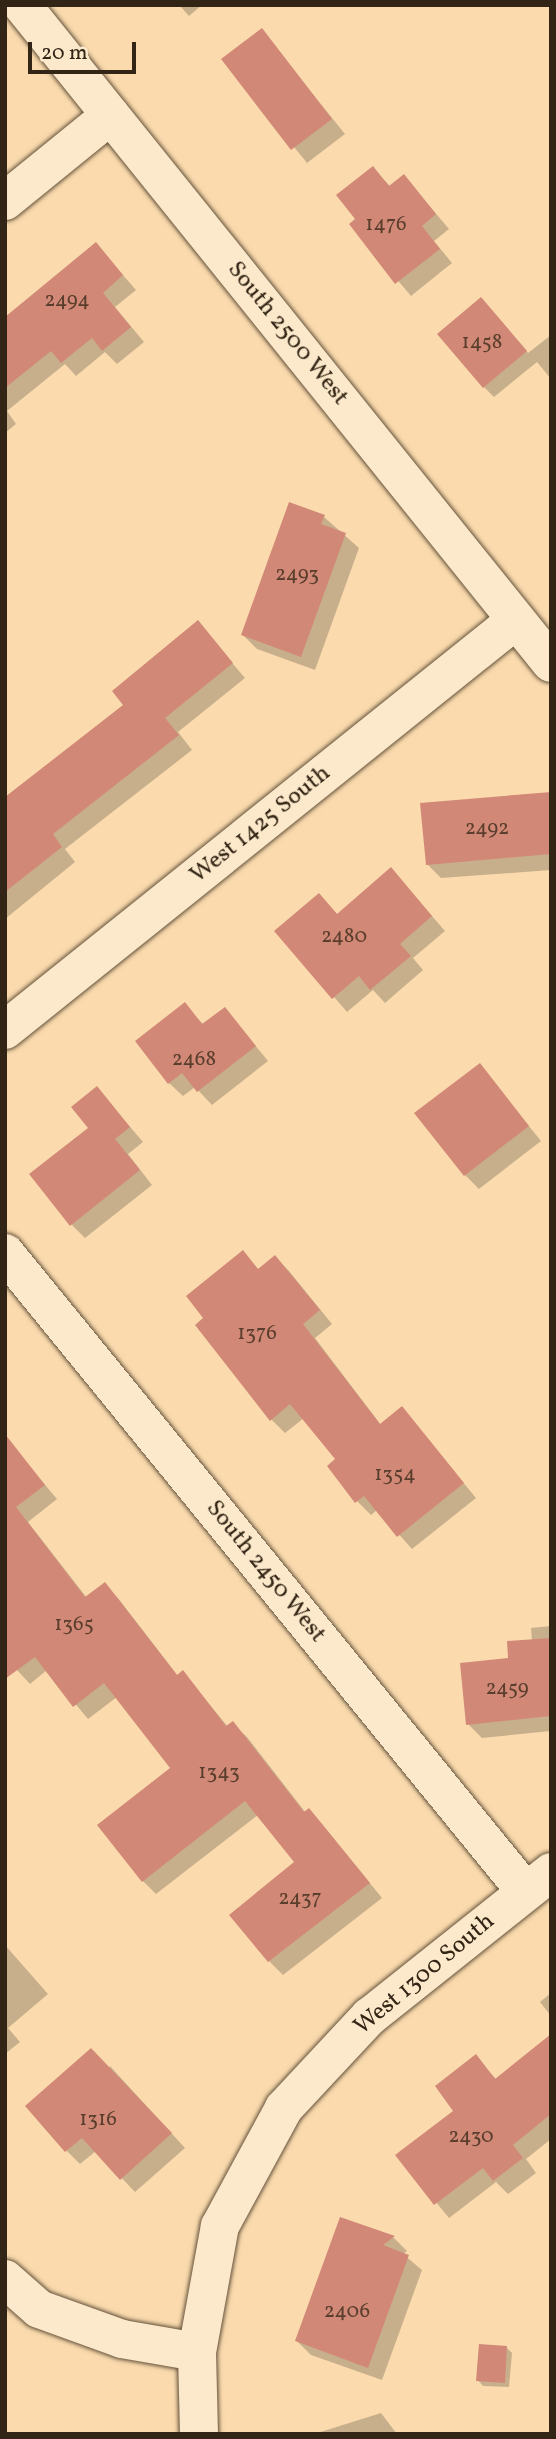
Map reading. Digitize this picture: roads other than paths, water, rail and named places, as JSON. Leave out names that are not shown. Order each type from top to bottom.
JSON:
[{"type":"street","name":"South 2500 West","points":[[22,5],[551,663]]},
{"type":"street","points":[[5,201],[111,116]]},
{"type":"street","name":"West 1425 South","points":[[5,1030],[516,620]]},
{"type":"street","name":"South 2450 West","points":[[5,1253],[538,1882]]},
{"type":"street","name":"West 1300 South","points":[[199,2434],[197,2353],[220,2226],[284,2108],[369,2017],[538,1882]]},
{"type":"street","points":[[5,2279],[39,2309],[122,2339],[197,2353]]}]
